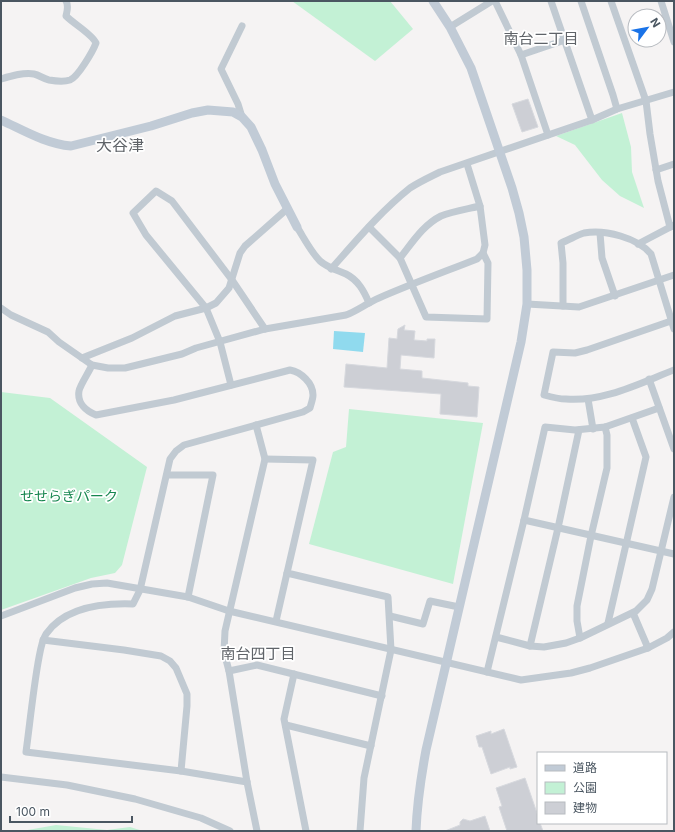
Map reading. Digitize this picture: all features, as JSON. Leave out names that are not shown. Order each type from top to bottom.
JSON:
[{"type":"street","points":[[1,79],[23,74],[34,74],[48,80],[64,82],[71,80],[76,76],[96,43],[94,37],[74,24],[66,16],[68,4],[66,1]]},
{"type":"street","points":[[416,831],[417,804],[421,775],[521,342],[527,304],[527,270],[524,237],[512,188],[471,68],[450,27],[433,1]]},
{"type":"street","points":[[450,27],[492,1]]},
{"type":"street","points":[[495,1],[521,55],[548,135]]},
{"type":"street","points":[[551,1],[592,120]]},
{"type":"street","points":[[581,1],[617,109]]},
{"type":"street","points":[[611,1],[646,101],[656,170],[672,226],[638,244]]},
{"type":"street","points":[[661,1],[674,42]]},
{"type":"street","points":[[242,26],[221,69],[238,104],[242,117]]},
{"type":"street","points":[[521,55],[564,40]]},
{"type":"street","points":[[331,269],[369,227],[411,188],[440,172],[592,120],[617,109],[674,92]]},
{"type":"street","points":[[1,120],[59,145],[71,146],[144,128],[192,113],[208,110],[233,112],[242,117],[251,127],[287,209],[313,252],[321,262],[331,269],[346,274],[355,280],[364,290],[369,303]]},
{"type":"street","points":[[1,308],[11,315],[48,332],[59,342],[92,365],[108,368],[125,368],[182,354],[196,348],[265,330],[346,315],[411,284],[477,259],[483,253],[485,245],[480,206],[467,164]]},
{"type":"street","points":[[656,170],[674,164]]},
{"type":"street","points":[[231,385],[220,342],[206,308],[146,235],[133,213],[156,191],[172,201],[232,280],[265,330]]},
{"type":"street","points":[[400,258],[420,232],[431,222],[442,216],[480,206]]},
{"type":"street","points":[[82,358],[132,338],[175,316],[216,304],[229,288],[240,253],[245,246],[287,209]]},
{"type":"street","points":[[369,227],[400,258],[426,317],[486,319],[488,263],[483,253]]},
{"type":"street","points":[[563,306],[563,263],[561,243],[584,233],[612,234],[646,248],[651,254],[674,329]]},
{"type":"street","points":[[600,233],[602,258],[615,296]]},
{"type":"street","points":[[527,304],[579,307],[674,275]]},
{"type":"street","points":[[671,321],[587,350],[575,353],[553,352],[544,395],[565,399],[602,397],[674,370]]},
{"type":"street","points":[[92,365],[79,391],[80,402],[89,412],[96,415],[174,400],[290,370],[297,371],[305,377],[310,384],[313,394],[310,408],[303,412],[184,445],[176,451],[170,459],[140,590],[133,604],[97,606],[69,615],[54,625],[43,640],[35,684],[26,752],[181,771],[247,782]]},
{"type":"street","points":[[649,379],[674,450]]},
{"type":"street","points":[[588,398],[593,429]]},
{"type":"street","points":[[487,672],[545,427],[578,430],[605,427],[659,408]]},
{"type":"street","points":[[608,623],[646,457],[632,418]]},
{"type":"street","points":[[256,425],[265,459],[229,611],[225,631],[224,652],[229,671],[247,782],[258,831]]},
{"type":"street","points":[[580,638],[577,621],[577,606],[607,468],[607,435],[605,427]]},
{"type":"street","points":[[530,646],[558,528],[578,430]]},
{"type":"street","points":[[265,459],[313,460],[276,621]]},
{"type":"street","points":[[167,475],[213,475],[188,597]]},
{"type":"street","points":[[496,637],[530,646],[544,647],[580,638],[608,623],[633,613],[646,600],[652,589],[674,497]]},
{"type":"street","points":[[524,520],[674,554]]},
{"type":"street","points":[[287,573],[388,597],[392,650],[364,778],[360,831]]},
{"type":"street","points":[[1,616],[75,588],[92,584],[107,583],[140,590],[188,597],[229,611],[521,680],[551,677],[590,668],[648,648],[667,638],[674,632]]},
{"type":"street","points":[[390,616],[424,624],[430,601],[459,607]]},
{"type":"street","points":[[633,613],[648,648]]},
{"type":"street","points":[[43,640],[161,656],[170,661],[176,668],[186,694],[187,706],[181,771]]},
{"type":"street","points":[[229,671],[257,665],[382,696]]},
{"type":"street","points":[[294,674],[284,719],[306,831]]},
{"type":"street","points":[[286,725],[371,746]]},
{"type":"street","points":[[1,777],[67,786],[135,799],[201,818],[230,831]]},
{"type":"green space","points":[[292,1],[390,1],[413,29],[375,61]]},
{"type":"green space","points":[[622,113],[631,147],[632,172],[644,208],[620,196],[602,180],[575,145],[556,136]]},
{"type":"green space","name":"せせらぎパーク","points":[[1,392],[50,398],[147,467],[122,565],[115,573],[91,578],[1,610]]},
{"type":"green space","points":[[349,409],[483,423],[453,584],[309,544],[333,452],[346,447]]},
{"type":"green space","points":[[56,825],[107,830],[130,827],[143,831],[22,831]]},
{"type":"water","points":[[334,331],[365,333],[363,352],[333,349]]},
{"type":"building","points":[[528,99],[538,127],[522,132],[512,104]]},
{"type":"building","points":[[405,325],[404,330],[415,331],[414,340],[427,341],[427,339],[435,339],[434,358],[401,355],[400,369],[422,371],[422,378],[468,383],[468,386],[479,387],[477,417],[440,414],[441,394],[344,387],[346,364],[387,368],[389,338],[397,339],[398,329]]},
{"type":"building","points":[[504,729],[517,767],[510,769],[510,767],[491,774],[482,747],[479,747],[476,736],[491,731],[491,734]]},
{"type":"building","points":[[525,778],[537,813],[537,824],[540,824],[543,831],[507,831],[499,807],[502,806],[496,788]]},
{"type":"building","points":[[485,816],[490,831],[445,831],[460,825],[460,822],[463,819],[470,821]]},
{"type":"district","name":"南台二丁目","points":[[541,38]]},
{"type":"district","name":"大谷津","points":[[120,145]]},
{"type":"district","name":"南台四丁目","points":[[258,653]]}]
